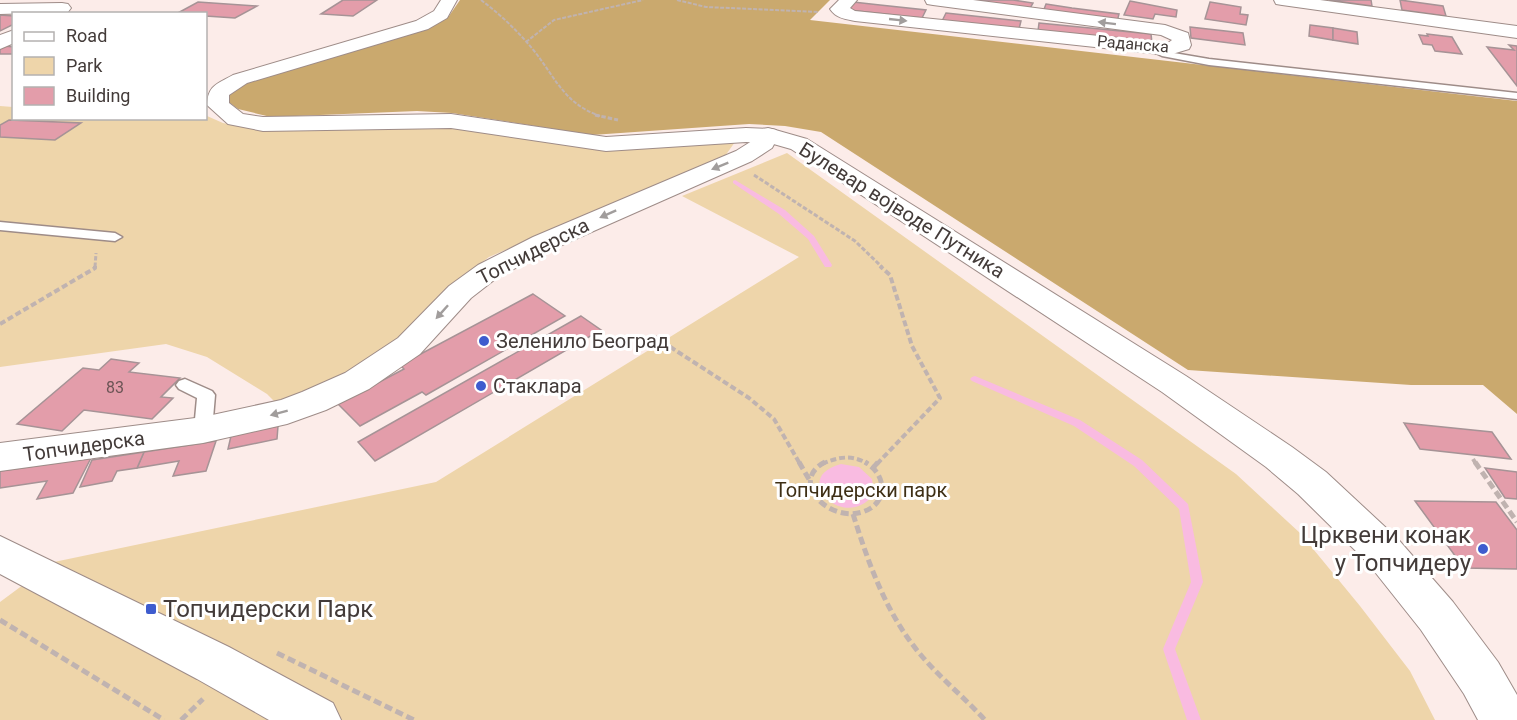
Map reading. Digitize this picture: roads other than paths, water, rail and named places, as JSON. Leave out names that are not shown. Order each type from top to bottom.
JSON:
[{"type":"street","name":"Булевар војводе Путника","points":[[449,0],[441,14],[422,25],[240,79],[218,93],[218,105],[236,119],[263,123],[456,121],[606,144],[768,135],[802,145],[1174,384],[1304,476],[1362,530],[1412,585],[1461,649],[1504,720]]},
{"type":"street","name":"Раданска","points":[[845,6],[866,17],[1149,47],[1178,48],[1182,45],[1181,37],[1165,30],[933,0]]},
{"type":"street","points":[[1282,0],[1517,32]]},
{"type":"street","points":[[0,9],[64,7]]},
{"type":"street","name":"Топчидерска","points":[[0,457],[203,430],[287,411],[357,381],[409,346],[460,292],[488,271],[543,243],[734,160],[760,147],[768,135]]},
{"type":"street","points":[[0,554],[232,672],[316,720]]},
{"type":"lane","points":[[1149,47],[1165,54],[1209,62],[1517,96]]},
{"type":"lane","points":[[0,226],[84,236],[115,237]]},
{"type":"lane","points":[[185,385],[206,395],[203,430]]},
{"type":"waterway","points":[[735,182],[782,212],[811,238],[828,265]]},
{"type":"waterway","points":[[975,379],[1077,423],[1138,463],[1184,507],[1197,582],[1169,649],[1194,720]]},
{"type":"place","name":"Зеленило Београд","points":[[484,341]]},
{"type":"place","name":"Стаклара","points":[[481,386]]},
{"type":"place","name":"Црквени конак у Топчидеру","points":[[1483,549]]},
{"type":"place","name":"Топчидерски Парк","points":[[151,609]]},
{"type":"park label","name":"Топчидерски парк","points":[[861,490]]}]
